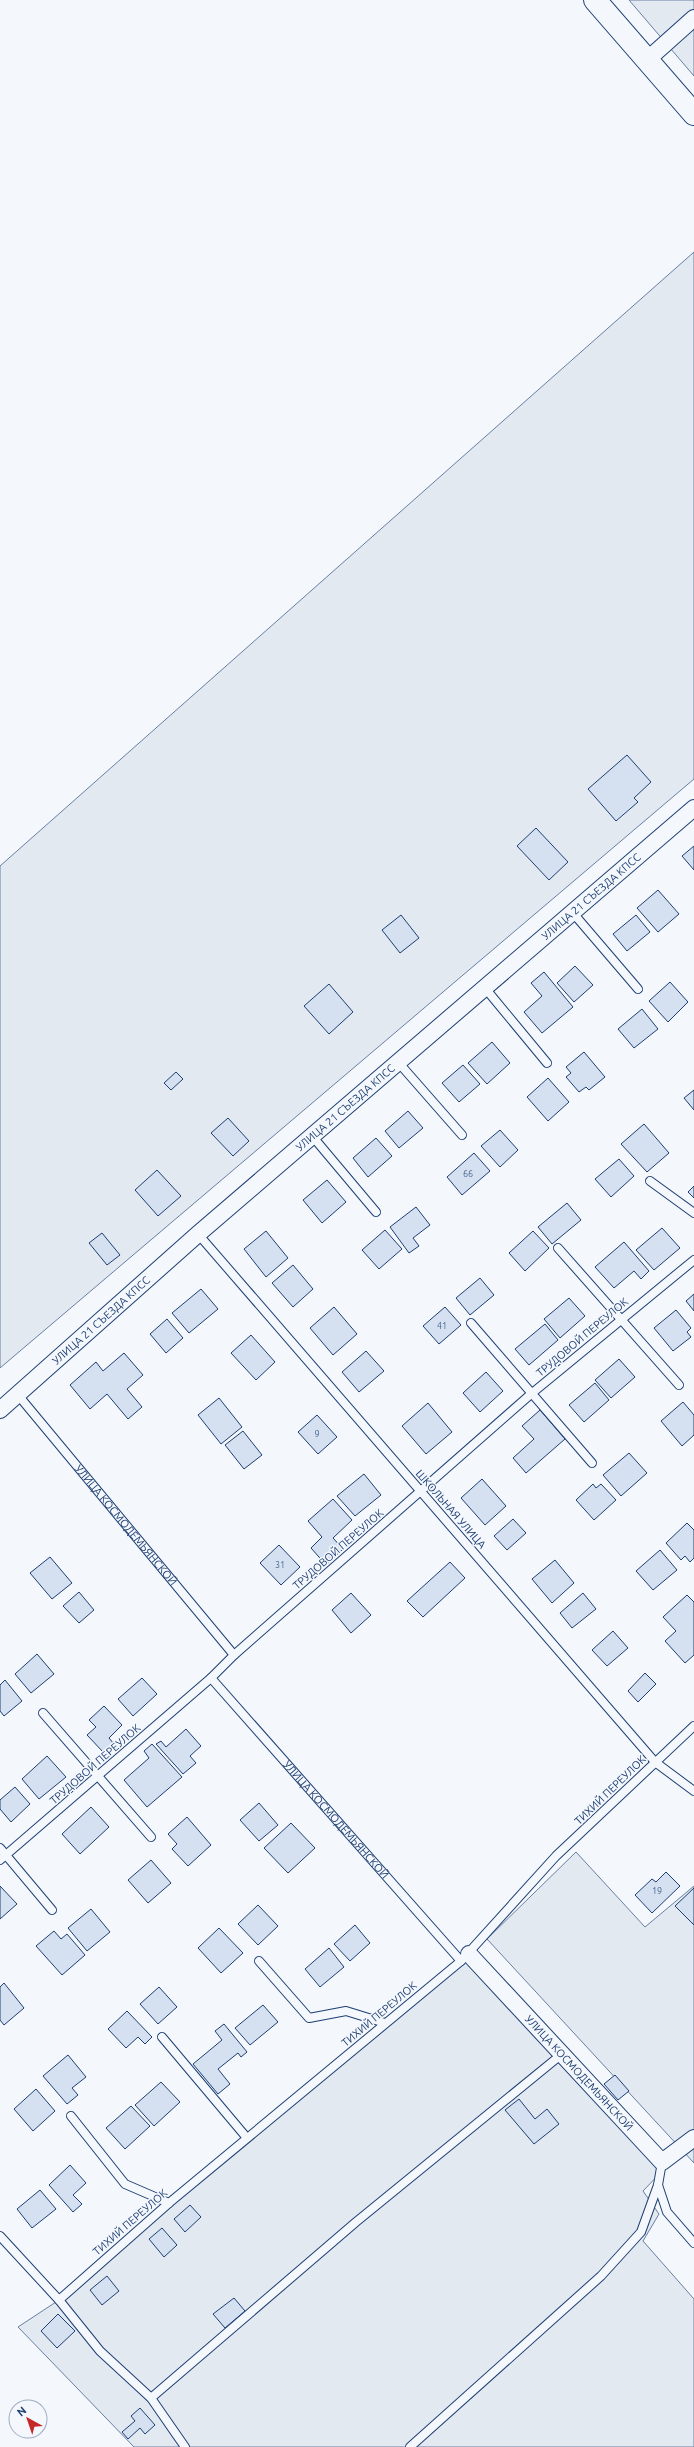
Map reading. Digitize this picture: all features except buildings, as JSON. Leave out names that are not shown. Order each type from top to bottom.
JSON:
[{"type":"main road","points":[[595,0],[694,114]]},
{"type":"street","points":[[647,60],[694,18]]},
{"type":"street","name":"УЛИЦА 21 СЪЕЗДА КПСС","points":[[0,1410],[198,1234],[314,1137],[398,1062],[694,808]]},
{"type":"street","name":"УЛИЦА КОСМОДЕМЬЯНСКОЙ","points":[[465,1957],[562,2054],[662,2162]]},
{"type":"street","points":[[662,2162],[694,2138]]},
{"type":"lane","points":[[573,913],[638,989]]},
{"type":"lane","points":[[485,988],[547,1063]]},
{"type":"lane","points":[[398,1062],[462,1135]]},
{"type":"lane","points":[[314,1137],[376,1212]]},
{"type":"lane","points":[[650,1181],[694,1213]]},
{"type":"lane","name":"ШКОЛЬНАЯ УЛИЦА","points":[[198,1234],[655,1762],[693,1789]]},
{"type":"lane","points":[[558,1248],[679,1386]]},
{"type":"lane","name":"ТРУДОВОЙ ПЕРЕУЛОК","points":[[3,1857],[98,1777],[211,1678],[234,1655],[531,1394],[620,1319],[694,1260]]},
{"type":"lane","points":[[471,1323],[592,1463]]},
{"type":"lane","name":"УЛИЦА КОСМОДЕМЬЯНСКОЙ","points":[[18,1395],[234,1655]]},
{"type":"lane","name":"УЛИЦА КОСМОДЕМЬЯНСКОЙ","points":[[211,1678],[465,1957]]},
{"type":"lane","points":[[43,1713],[151,1837]]},
{"type":"lane","name":"ТИХИЙ ПЕРЕУЛОК","points":[[59,2300],[169,2203],[465,1957],[556,1856],[694,1726]]},
{"type":"lane","points":[[0,1848],[3,1857],[52,1910]]},
{"type":"lane","points":[[259,1961],[309,2018],[346,2011],[385,2023]]},
{"type":"lane","points":[[162,2037],[247,2138]]},
{"type":"lane","points":[[151,2398],[356,2222],[562,2054]]},
{"type":"lane","points":[[71,2116],[125,2184],[169,2203]]},
{"type":"lane","points":[[410,2447],[601,2276],[641,2232],[658,2185],[662,2162]]},
{"type":"lane","points":[[658,2185],[667,2212],[694,2243]]},
{"type":"lane","points":[[0,2236],[59,2300],[100,2351],[151,2398],[185,2447]]},
{"type":"shaded area","points":[[629,0],[694,0],[694,76]]},
{"type":"shaded area","points":[[694,252],[694,779],[0,1368],[0,866]]},
{"type":"shaded area","points":[[576,1852],[645,1927],[694,1886],[694,2163],[487,1939]]},
{"type":"shaded area","points":[[469,1954],[666,2167],[643,2191],[659,2214],[643,2241],[694,2299],[694,2447],[134,2447],[18,2327],[59,2300]]}]
